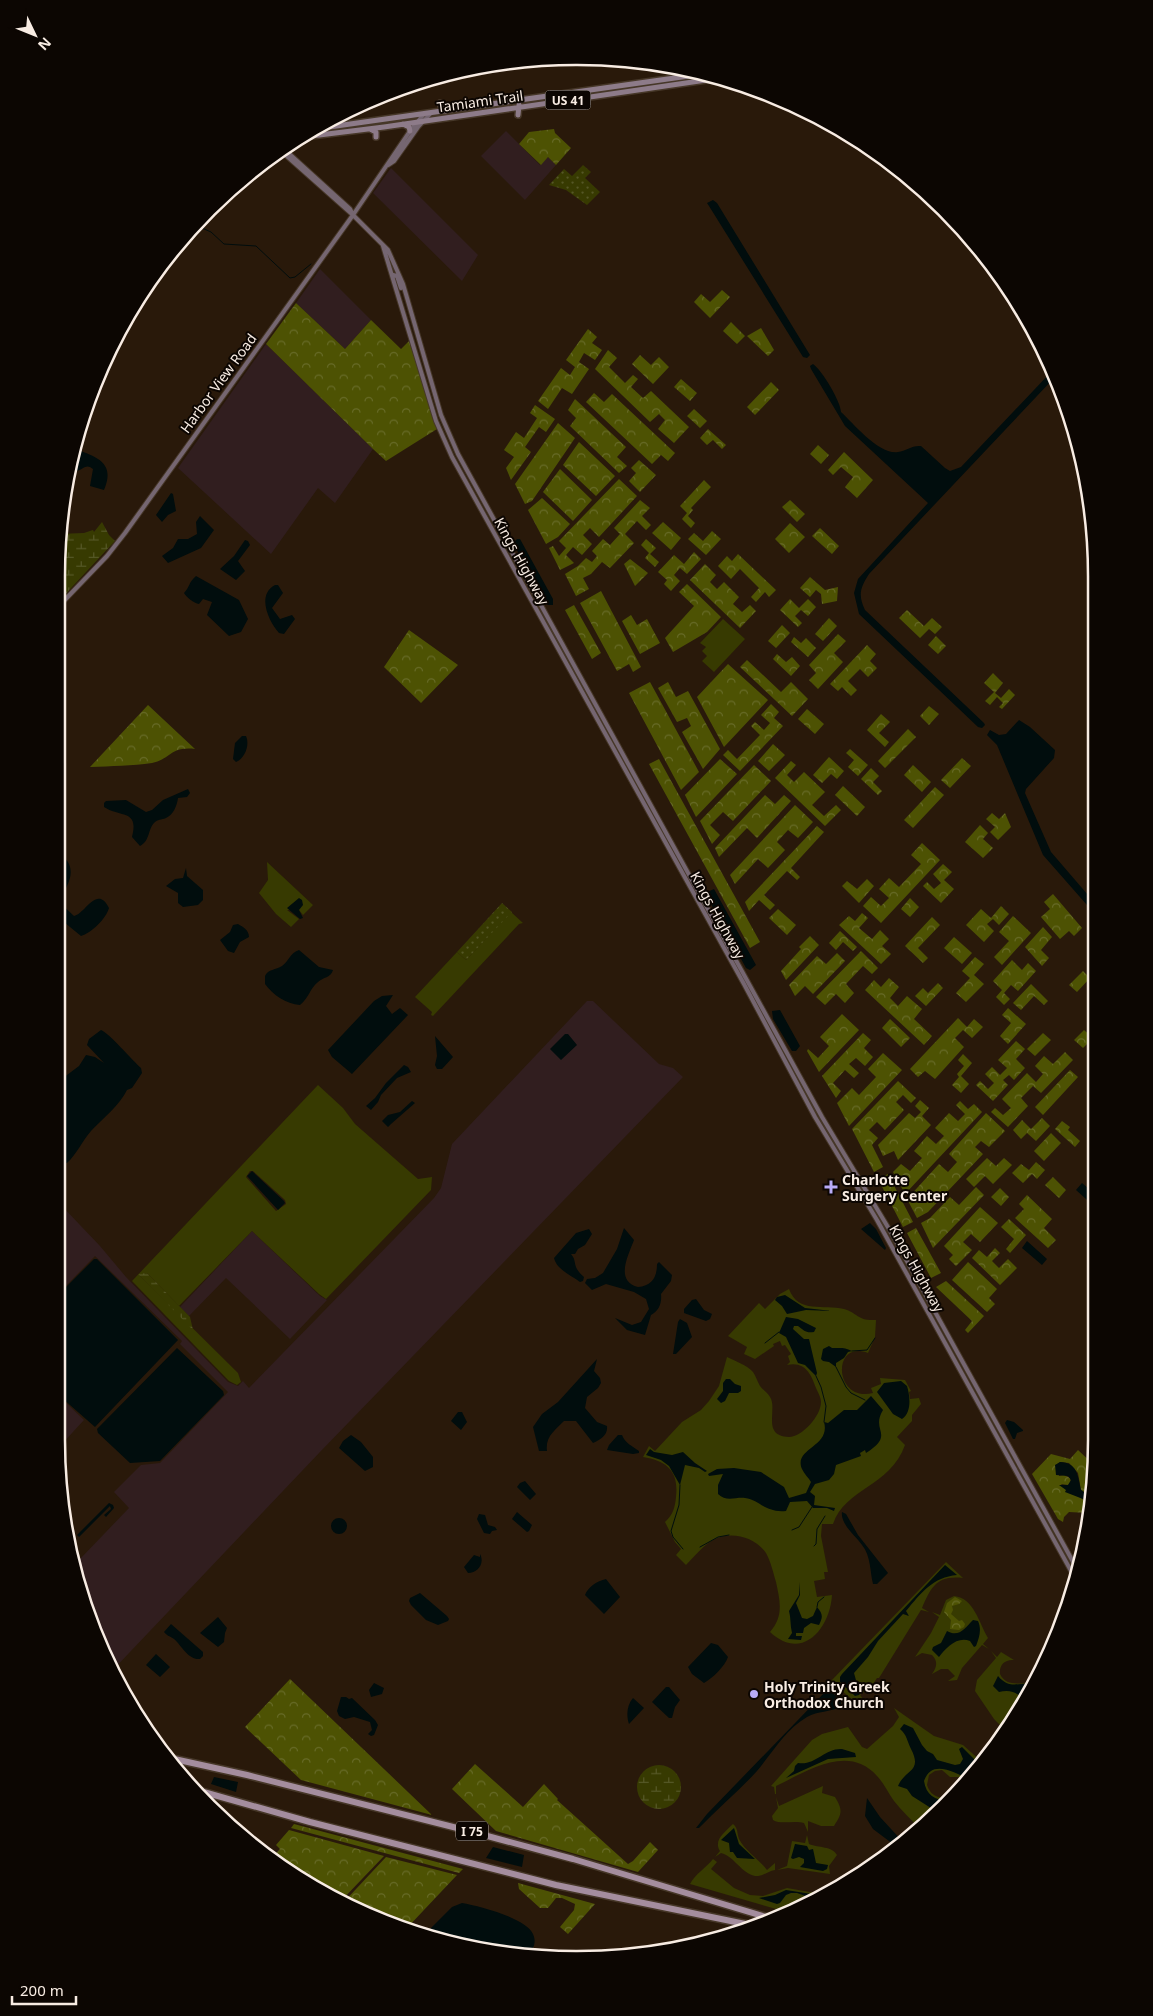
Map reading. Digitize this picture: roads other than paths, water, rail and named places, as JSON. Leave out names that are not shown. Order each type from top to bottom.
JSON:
[{"type":"highway","name":"I 75","points":[[178,1760],[247,1775],[488,1836],[573,1859],[762,1916]]},
{"type":"highway","name":"I 75","points":[[207,1793],[310,1822],[556,1885],[742,1923]]},
{"type":"main road","name":"Tamiami Trail","points":[[332,128],[689,78]]},
{"type":"main road","name":"Tamiami Trail","points":[[319,135],[689,83],[696,79]]},
{"type":"main road","points":[[518,107],[528,100]]},
{"type":"main road","points":[[505,109],[514,102]]},
{"type":"main road","points":[[440,104],[447,111]]},
{"type":"main road","name":"Harbor View Road","points":[[65,600],[126,533],[410,132],[431,113]]},
{"type":"main road","name":"Harbor View Road","points":[[388,165],[394,161],[424,114]]},
{"type":"main road","points":[[403,124],[409,127],[410,132]]},
{"type":"main road","points":[[335,133],[346,126]]},
{"type":"main road","points":[[369,129],[376,132],[376,137]]},
{"type":"main road","name":"Kings Highway","points":[[288,154],[349,209],[388,250],[405,293],[441,415],[458,454],[821,1115],[874,1202],[1073,1562]]},
{"type":"main road","name":"Kings Highway","points":[[383,246],[436,420],[452,456],[744,984],[815,1117],[877,1220],[1071,1571]]},
{"type":"main road","points":[[388,261],[398,272]]},
{"type":"main road","points":[[393,274],[397,276],[405,293]]},
{"type":"main road","points":[[406,320],[413,318]]},
{"type":"main road","points":[[978,1402],[986,1405]]},
{"type":"waterway","points":[[202,228],[211,232],[224,244],[256,246],[290,278],[295,277],[311,264]]},
{"type":"waterway","points":[[765,1343],[779,1332]]},
{"type":"waterway","points":[[852,1351],[867,1350],[875,1338]]},
{"type":"waterway","points":[[836,1367],[851,1393],[865,1400]]},
{"type":"waterway","points":[[816,1376],[826,1406],[824,1422]]},
{"type":"waterway","points":[[680,1485],[679,1505],[671,1531],[673,1537],[683,1549]]},
{"type":"waterway","points":[[792,1530],[799,1527],[812,1507]]},
{"type":"waterway","points":[[814,1546],[816,1544],[817,1529],[825,1516]]},
{"type":"waterway","points":[[700,1547],[718,1537],[729,1535]]},
{"type":"waterway","points":[[817,1607],[818,1602],[824,1597]]},
{"type":"place","name":"Charlotte Surgery Center","points":[[831,1187]]},
{"type":"place","name":"Holy Trinity Greek Orthodox Church","points":[[754,1694]]}]
